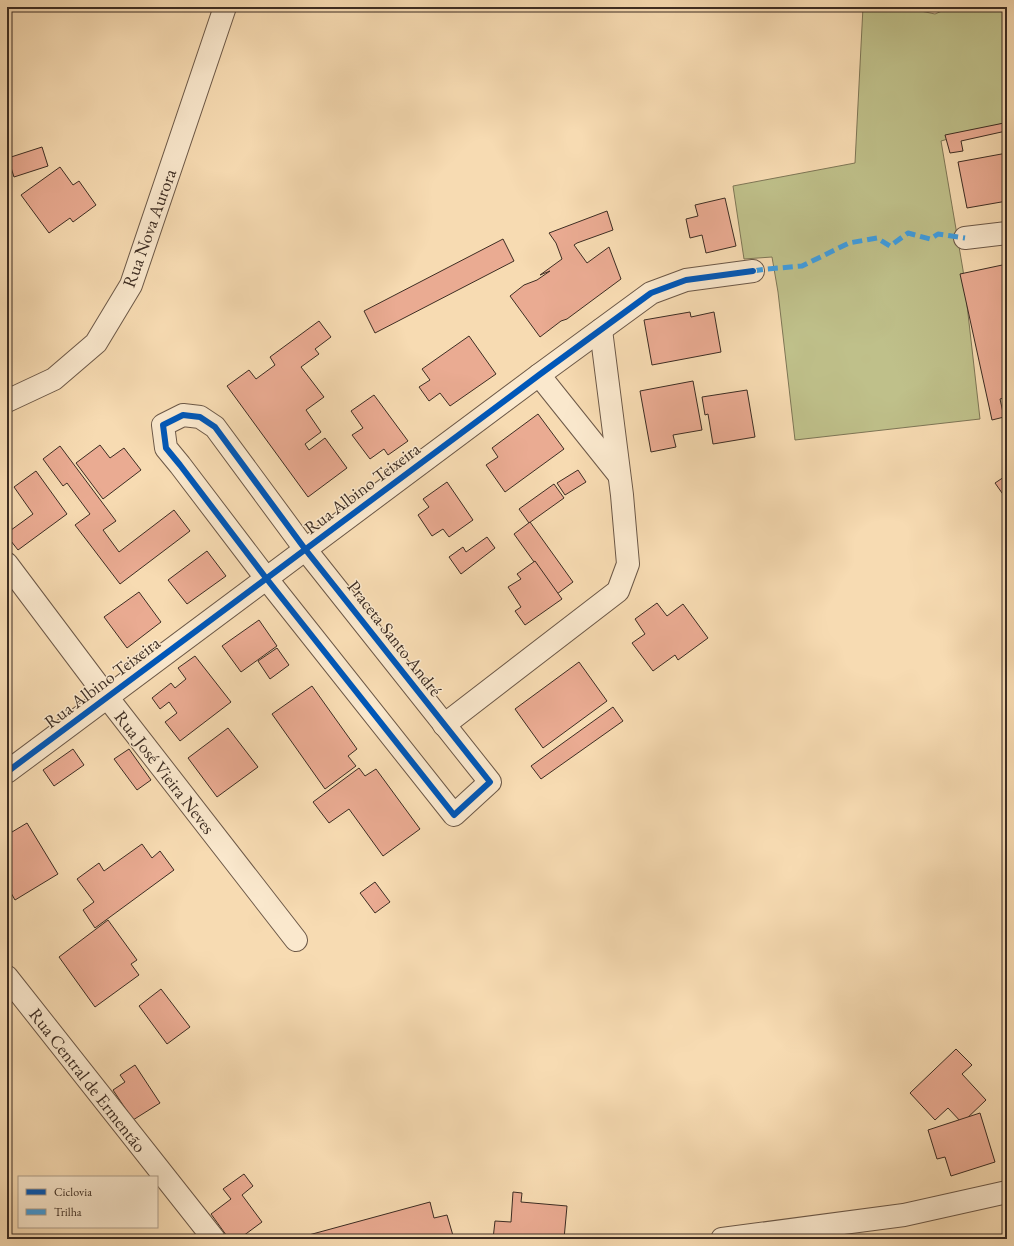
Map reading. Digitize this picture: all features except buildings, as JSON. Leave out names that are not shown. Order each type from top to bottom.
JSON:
[{"type":"street","name":"Rua Nova Aurora","points":[[7,401],[54,379],[96,343],[131,285],[225,7]]},
{"type":"street","points":[[965,238],[1007,233]]},
{"type":"street","name":"Rua Albino Teixeira","points":[[7,772],[539,374],[651,293],[686,280],[753,271]]},
{"type":"street","points":[[444,725],[618,591],[628,564],[620,474],[601,330]]},
{"type":"street","points":[[539,374],[620,474]]},
{"type":"street","name":"Praceta Santo André","points":[[183,415],[200,417],[215,427],[305,549],[490,782],[454,815],[266,578],[166,448],[163,425],[183,415]]},
{"type":"street","name":"Rua José Vieira Neves","points":[[7,564],[107,697],[296,940]]},
{"type":"street","name":"Rua Central de Ermentão","points":[[7,977],[214,1239]]},
{"type":"street","points":[[722,1239],[904,1215],[1007,1192]]},
{"type":"green space","points":[[863,7],[902,7],[935,14],[951,7],[1007,7],[1007,122],[941,141],[963,270],[980,419],[795,440],[778,292],[772,257],[744,259],[733,186],[855,163]]},
{"type":"marked path","points":[[753,271],[802,266],[849,243],[877,238],[890,246],[908,233],[930,239],[938,234],[965,238]]},
{"type":"cycle path","points":[[7,772],[651,293],[686,280],[753,271]]},
{"type":"cycle path","points":[[183,415],[200,417],[215,427],[305,549],[490,782],[454,815],[266,578],[166,448],[163,425],[183,415]]}]
